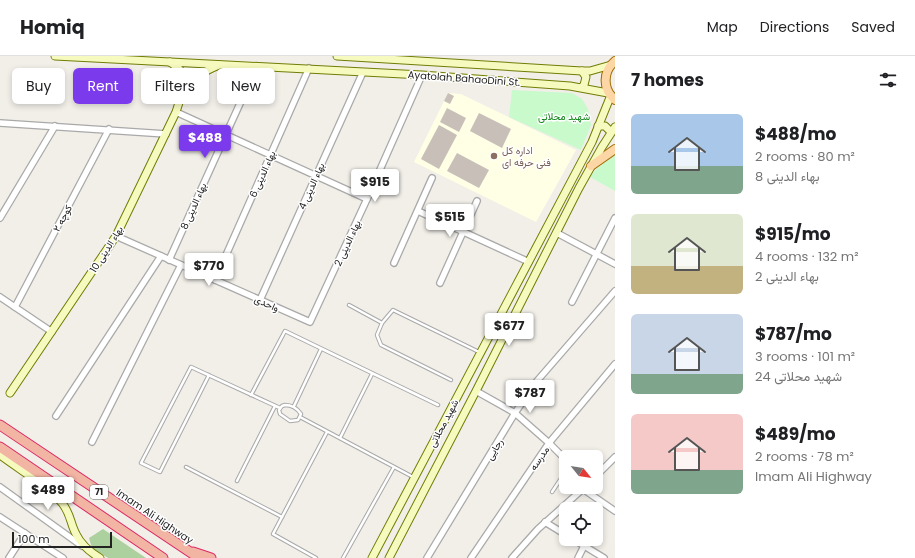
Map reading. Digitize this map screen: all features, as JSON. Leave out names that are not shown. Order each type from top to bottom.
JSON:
[{"type":"highway","name":"Imam Ali Highway","points":[[0,425],[199,558]]},
{"type":"highway","name":"71","points":[[0,447],[163,558]]},
{"type":"highway","points":[[186,549],[210,558]]},
{"type":"main road","name":"Ayatolah BahaoDini St.","points":[[55,56],[422,75],[582,87],[611,96]]},
{"type":"main road","name":"Ayatolah BahaoDini St.","points":[[337,56],[582,71],[590,71],[613,63]]},
{"type":"main road","points":[[170,62],[178,68]]},
{"type":"main road","points":[[611,96],[606,87],[605,76],[613,63]]},
{"type":"main road","points":[[209,70],[222,64]]},
{"type":"main road","points":[[582,71],[586,78],[582,87]]},
{"type":"main road","name":"شهید محلاتی","points":[[372,558],[592,142],[611,96]]},
{"type":"main road","name":"بهاء الدینی 10","points":[[10,393],[116,236],[166,134],[179,104]]},
{"type":"main road","points":[[598,126],[605,126],[613,129]]},
{"type":"main road","name":"شهید محلاتی","points":[[389,558],[591,166],[613,129]]},
{"type":"main road","points":[[591,166],[615,149]]},
{"type":"main road","points":[[0,455],[44,488],[61,503],[70,515],[76,534],[87,550],[100,558]]},
{"type":"street","name":"بهاء الدینی 8","points":[[169,260],[257,66]]},
{"type":"street","name":"بهاء الدینی 6","points":[[215,280],[309,68]]},
{"type":"street","name":"بهاء الدینی 4","points":[[260,300],[363,72]]},
{"type":"street","name":"بهاء الدینی 2","points":[[310,322],[422,75]]},
{"type":"street","points":[[176,112],[367,199]]},
{"type":"street","points":[[0,123],[109,129],[166,134]]},
{"type":"street","points":[[0,218],[55,126]]},
{"type":"street","name":"کوچه ۲","points":[[15,307],[109,129]]},
{"type":"street","points":[[394,263],[432,178]]},
{"type":"street","points":[[440,283],[477,201]]},
{"type":"street","points":[[418,211],[529,262]]},
{"type":"street","points":[[572,302],[615,218]]},
{"type":"street","points":[[557,233],[615,264]]},
{"type":"street","name":"واحدی","points":[[116,236],[310,322]]},
{"type":"street","points":[[56,416],[161,256]]},
{"type":"street","points":[[92,442],[181,265]]},
{"type":"street","name":"رجایی","points":[[427,558],[515,413],[537,382],[615,291]]},
{"type":"street","points":[[0,297],[52,332]]},
{"type":"street","name":"مدرسه","points":[[471,558],[549,443],[615,364]]},
{"type":"street","points":[[476,391],[515,413],[559,453]]},
{"type":"street","points":[[603,469],[615,457]]},
{"type":"street","points":[[0,487],[87,550]]},
{"type":"street","points":[[512,558],[545,522],[577,494]]},
{"type":"street","points":[[592,494],[615,511]]},
{"type":"street","points":[[0,516],[60,557]]},
{"type":"street","points":[[545,522],[559,531]]},
{"type":"street","points":[[9,558],[25,533]]},
{"type":"street","points":[[578,558],[584,546],[604,558]]},
{"type":"lane","points":[[349,305],[382,322]]},
{"type":"lane","points":[[451,380],[381,345],[377,335],[382,322],[393,310],[480,353]]},
{"type":"lane","points":[[250,395],[285,331],[438,405]]},
{"type":"lane","points":[[294,406],[321,349]]},
{"type":"lane","points":[[209,375],[160,472],[141,463],[191,367],[209,375],[250,395],[280,408]]},
{"type":"lane","points":[[340,438],[372,374]]},
{"type":"lane","points":[[280,408],[285,405],[294,406],[301,414],[300,417]]},
{"type":"lane","points":[[237,481],[275,406]]},
{"type":"lane","points":[[280,408],[280,414],[285,418],[295,421],[300,417]]},
{"type":"lane","points":[[300,417],[414,478]]},
{"type":"lane","points":[[316,558],[273,534],[327,432]]},
{"type":"lane","points":[[186,467],[282,517]]},
{"type":"lane","points":[[343,558],[394,467]]},
{"type":"lane","points":[[552,492],[559,482]]},
{"type":"shaded area","name":"اداره کل فنی حرفه ای","points":[[448,93],[461,94],[576,150],[536,222],[414,162]]},
{"type":"green space","name":"شهید محلاتی","points":[[512,90],[572,93],[582,99],[588,109],[591,125],[581,150],[509,117]]},
{"type":"green space","points":[[615,155],[615,191],[590,177],[597,168]]},
{"type":"green space","points":[[103,529],[146,558],[108,558],[92,548],[89,538]]},
{"type":"building","points":[[448,93],[454,96],[450,104],[444,101]]},
{"type":"building","points":[[447,108],[466,118],[459,132],[440,122]]},
{"type":"building","points":[[479,113],[511,129],[502,148],[470,131]]},
{"type":"building","points":[[439,125],[457,135],[439,169],[421,159]]},
{"type":"building","points":[[457,153],[489,170],[479,188],[447,171]]},
{"type":"place","name":"اداره کل فنی حرفه ای","points":[[494,156]]}]
